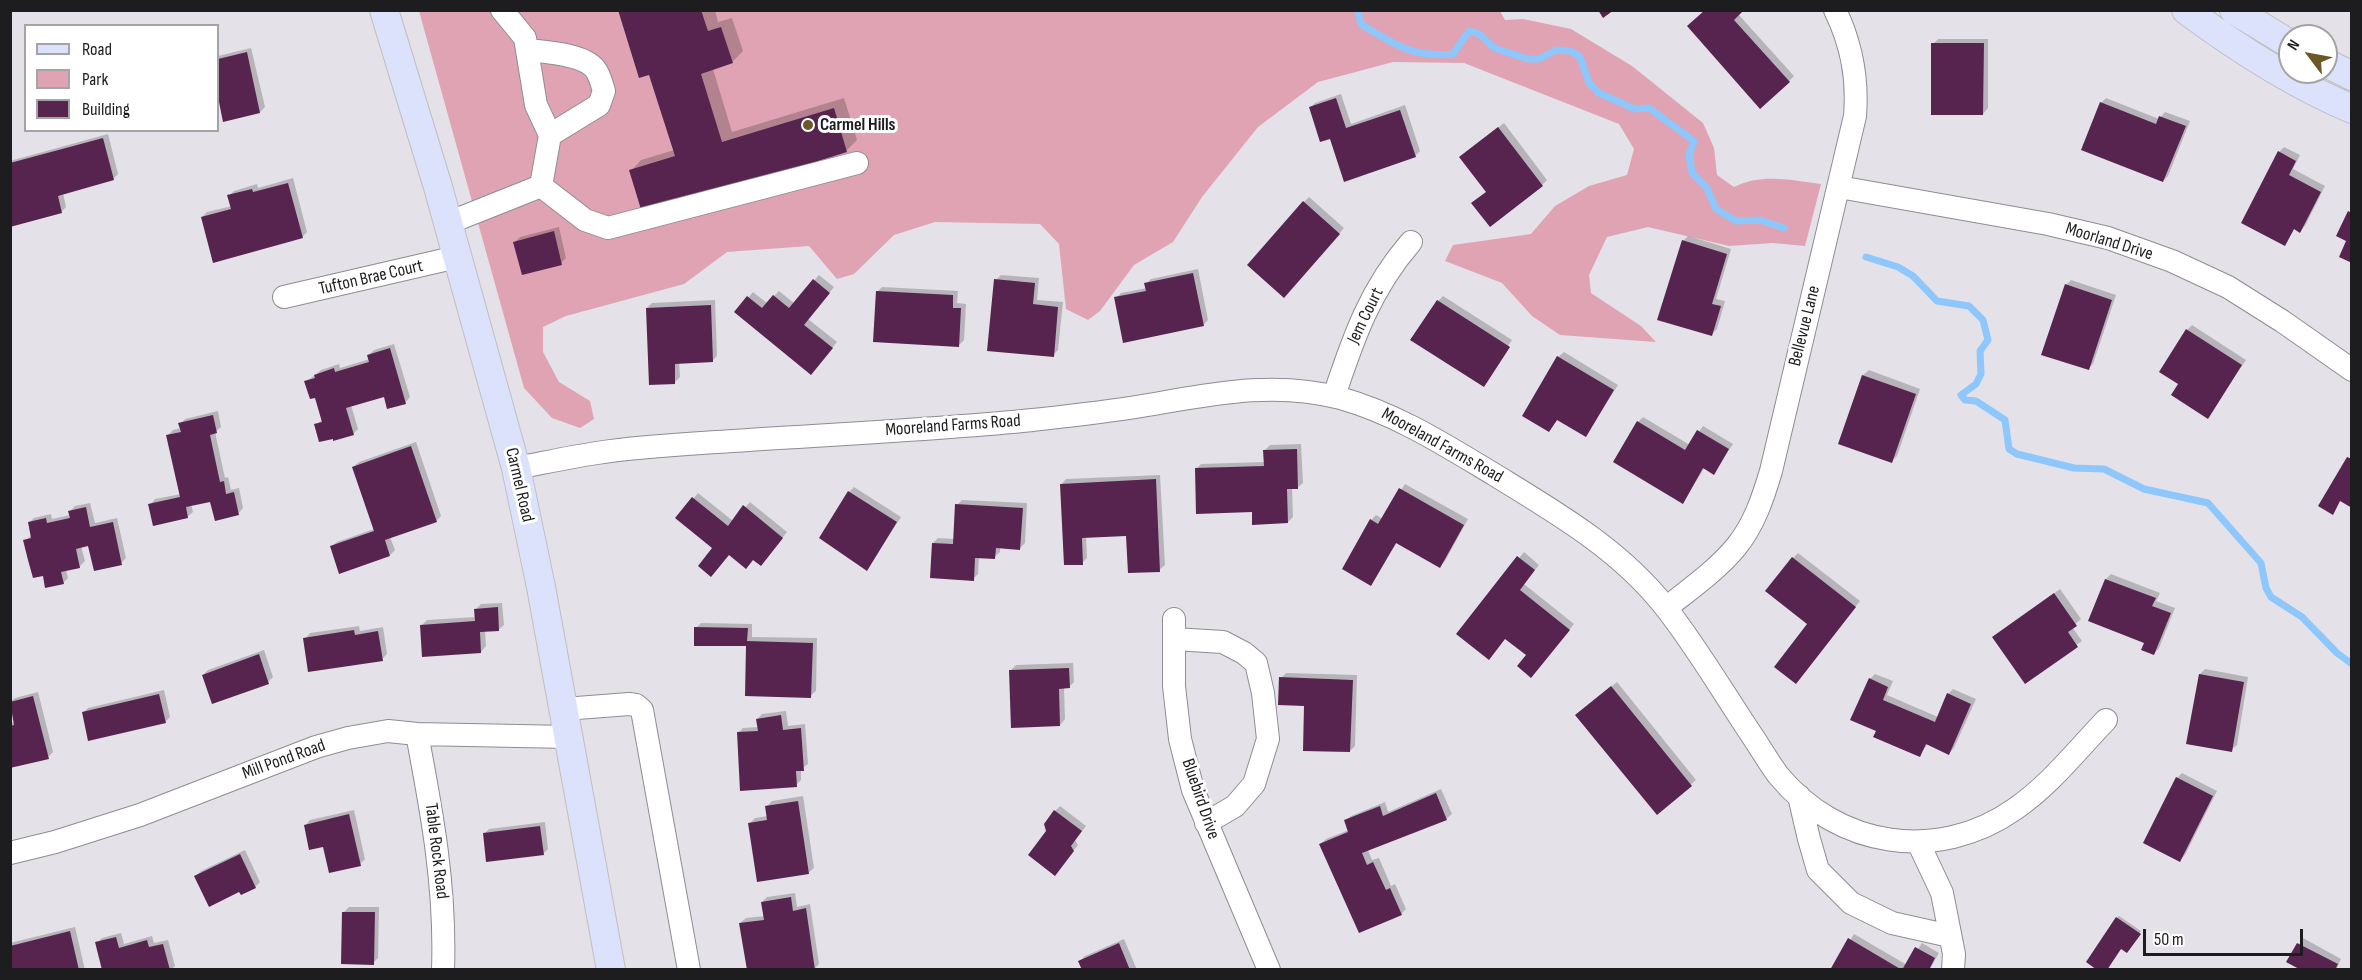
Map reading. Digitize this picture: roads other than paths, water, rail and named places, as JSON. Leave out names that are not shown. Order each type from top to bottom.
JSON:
[{"type":"main road","name":"Carmel Road","points":[[384,10],[448,223],[516,468],[564,708],[611,969]]},
{"type":"main road","points":[[2186,10],[2218,34],[2276,69],[2352,109]]},
{"type":"main road","points":[[2234,10],[2278,37]]},
{"type":"main road","points":[[2338,69],[2352,76]]},
{"type":"street","points":[[502,10],[525,38],[536,105],[550,135],[541,186]]},
{"type":"street","name":"Bellevue Lane","points":[[1666,608],[1724,560],[1742,538],[1762,500],[1771,471],[1856,116],[1857,88],[1849,41],[1835,10]]},
{"type":"street","points":[[528,50],[556,53],[578,59],[595,69],[604,91],[598,105],[550,135]]},
{"type":"street","points":[[541,186],[585,220],[608,228],[857,163]]},
{"type":"street","points":[[448,223],[541,186]]},
{"type":"street","name":"Moorland Drive","points":[[1839,187],[2048,224],[2108,238],[2172,261],[2228,287],[2352,370]]},
{"type":"street","name":"Jem Court","points":[[1335,396],[1359,321],[1375,291],[1411,242]]},
{"type":"street","name":"Tufton Brae Court","points":[[284,297],[457,257]]},
{"type":"street","name":"Mooreland Farms Road","points":[[516,468],[600,452],[1028,420],[1126,409],[1230,391],[1262,388],[1335,396],[1384,412],[1428,434],[1595,538],[1626,566],[1666,608],[1779,775],[1799,796],[1823,815],[1842,826],[1873,837],[1901,842],[1934,842],[1966,835],[1986,827],[2017,808],[2049,781],[2106,720]]},
{"type":"street","name":"Bluebird Drive","points":[[1206,823],[1235,806],[1254,784],[1268,739],[1263,693],[1256,663],[1244,653],[1223,642],[1174,629],[1173,686],[1180,739],[1193,790],[1206,823],[1269,969]]},
{"type":"street","points":[[564,708],[628,704],[636,705],[642,710],[689,969]]},
{"type":"street","name":"Mill Pond Road","points":[[10,853],[140,815],[316,747],[348,738],[388,731],[417,734],[569,737]]},
{"type":"street","name":"Table Rock Road","points":[[417,734],[441,871],[445,934],[443,969]]},
{"type":"street","points":[[1799,796],[1818,870],[1851,903],[1892,923],[1950,936]]},
{"type":"street","points":[[1918,842],[1942,893],[1954,954],[1953,969]]},
{"type":"waterway","points":[[1358,10],[1361,24],[1415,52],[1453,54],[1469,31],[1479,34],[1494,48],[1528,59],[1539,59],[1556,50],[1571,51],[1580,57],[1589,83],[1599,93],[1635,109],[1649,108],[1694,141],[1689,155],[1692,173],[1707,188],[1716,209],[1736,221],[1760,220],[1784,228]]},
{"type":"waterway","points":[[1866,257],[1898,267],[1913,276],[1937,301],[1969,306],[1983,320],[1988,340],[1980,351],[1981,374],[1976,384],[1961,395],[1965,400],[1976,401],[2005,420],[2009,449],[2017,454],[2074,468],[2104,469],[2144,489],[2208,503],[2261,563],[2266,588],[2271,597],[2302,617],[2337,653],[2352,664]]},
{"type":"place","name":"Carmel Hills","points":[[808,125]]}]
